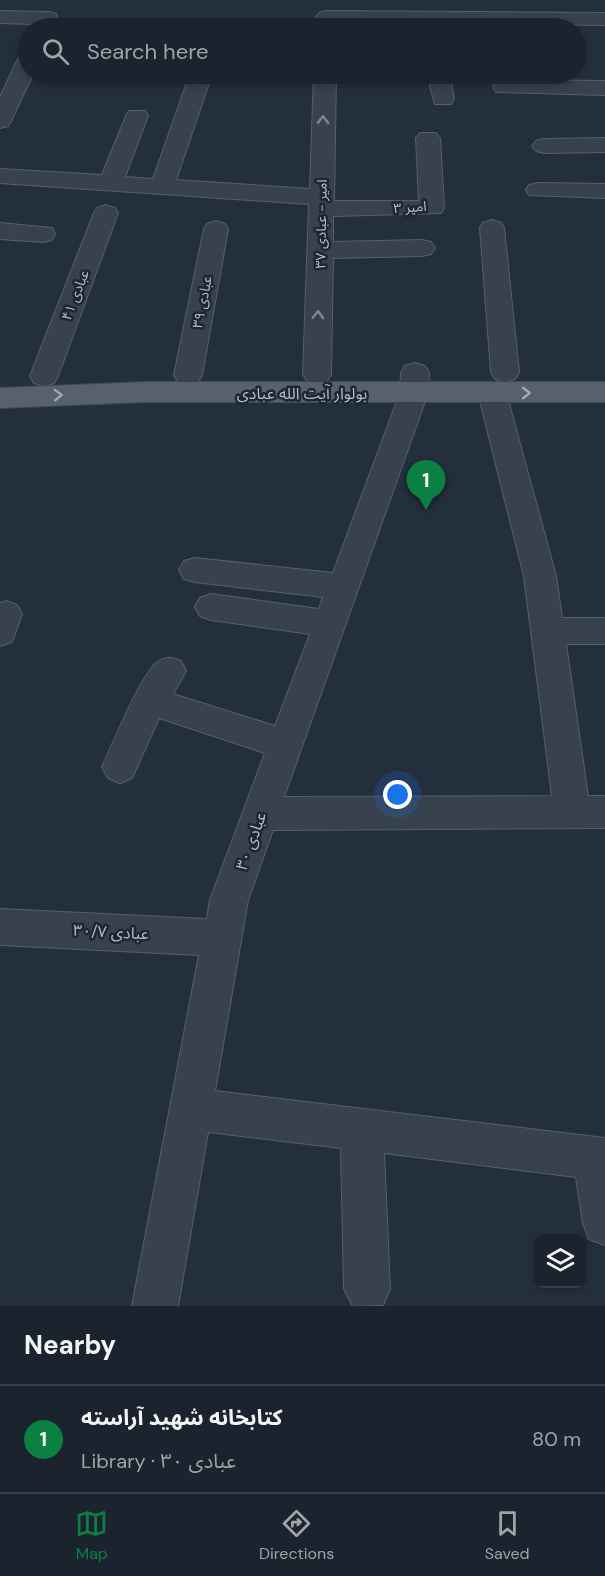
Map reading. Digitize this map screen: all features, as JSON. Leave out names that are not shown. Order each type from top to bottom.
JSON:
[{"type":"main road","name":"بولوار آیت الله عبادی","points":[[499,383],[605,372]]},
{"type":"main road","name":"بولوار آیت الله عبادی","points":[[0,376],[317,374],[414,383]]},
{"type":"main road","name":"بولوار آیت الله عبادی","points":[[0,398],[414,383],[499,383],[605,392]]},
{"type":"street","points":[[326,15],[441,8],[605,19]]},
{"type":"street","points":[[0,17],[49,18]]},
{"type":"street","points":[[0,121],[16,72]]},
{"type":"street","points":[[162,187],[198,84]]},
{"type":"street","name":"امیر - عبادی ۳۷","points":[[317,374],[325,84]]},
{"type":"street","points":[[440,84],[443,99]]},
{"type":"street","points":[[504,87],[605,88]]},
{"type":"street","points":[[111,183],[137,116]]},
{"type":"street","name":"امیر ۳","points":[[321,203],[432,208],[428,138]]},
{"type":"street","points":[[544,145],[605,145]]},
{"type":"street","points":[[0,176],[162,187],[321,203]]},
{"type":"street","points":[[538,190],[605,191]]},
{"type":"street","name":"عبادی ۴۱","points":[[44,376],[106,213]]},
{"type":"street","points":[[261,814],[588,812],[548,631],[540,576],[499,383],[492,228]]},
{"type":"street","name":"عبادی ۳۹","points":[[188,375],[216,229]]},
{"type":"street","points":[[0,231],[43,234]]},
{"type":"street","points":[[320,250],[422,248]]},
{"type":"street","name":"عبادی ۳۰","points":[[155,1306],[229,900],[343,587],[414,383]]},
{"type":"street","points":[[195,570],[343,587]]},
{"type":"street","points":[[211,607],[329,624]]},
{"type":"street","points":[[548,631],[605,631]]},
{"type":"street","points":[[120,767],[150,701],[169,671]]},
{"type":"street","points":[[150,701],[286,744]]},
{"type":"street","name":"عبادی ۳۰/۷","points":[[0,927],[223,938]]},
{"type":"street","points":[[192,1109],[599,1159],[605,1223]]},
{"type":"street","points":[[362,1130],[367,1289]]},
{"type":"place","name":"کتابخانه شهید آراسته","points":[[426,510]]}]
